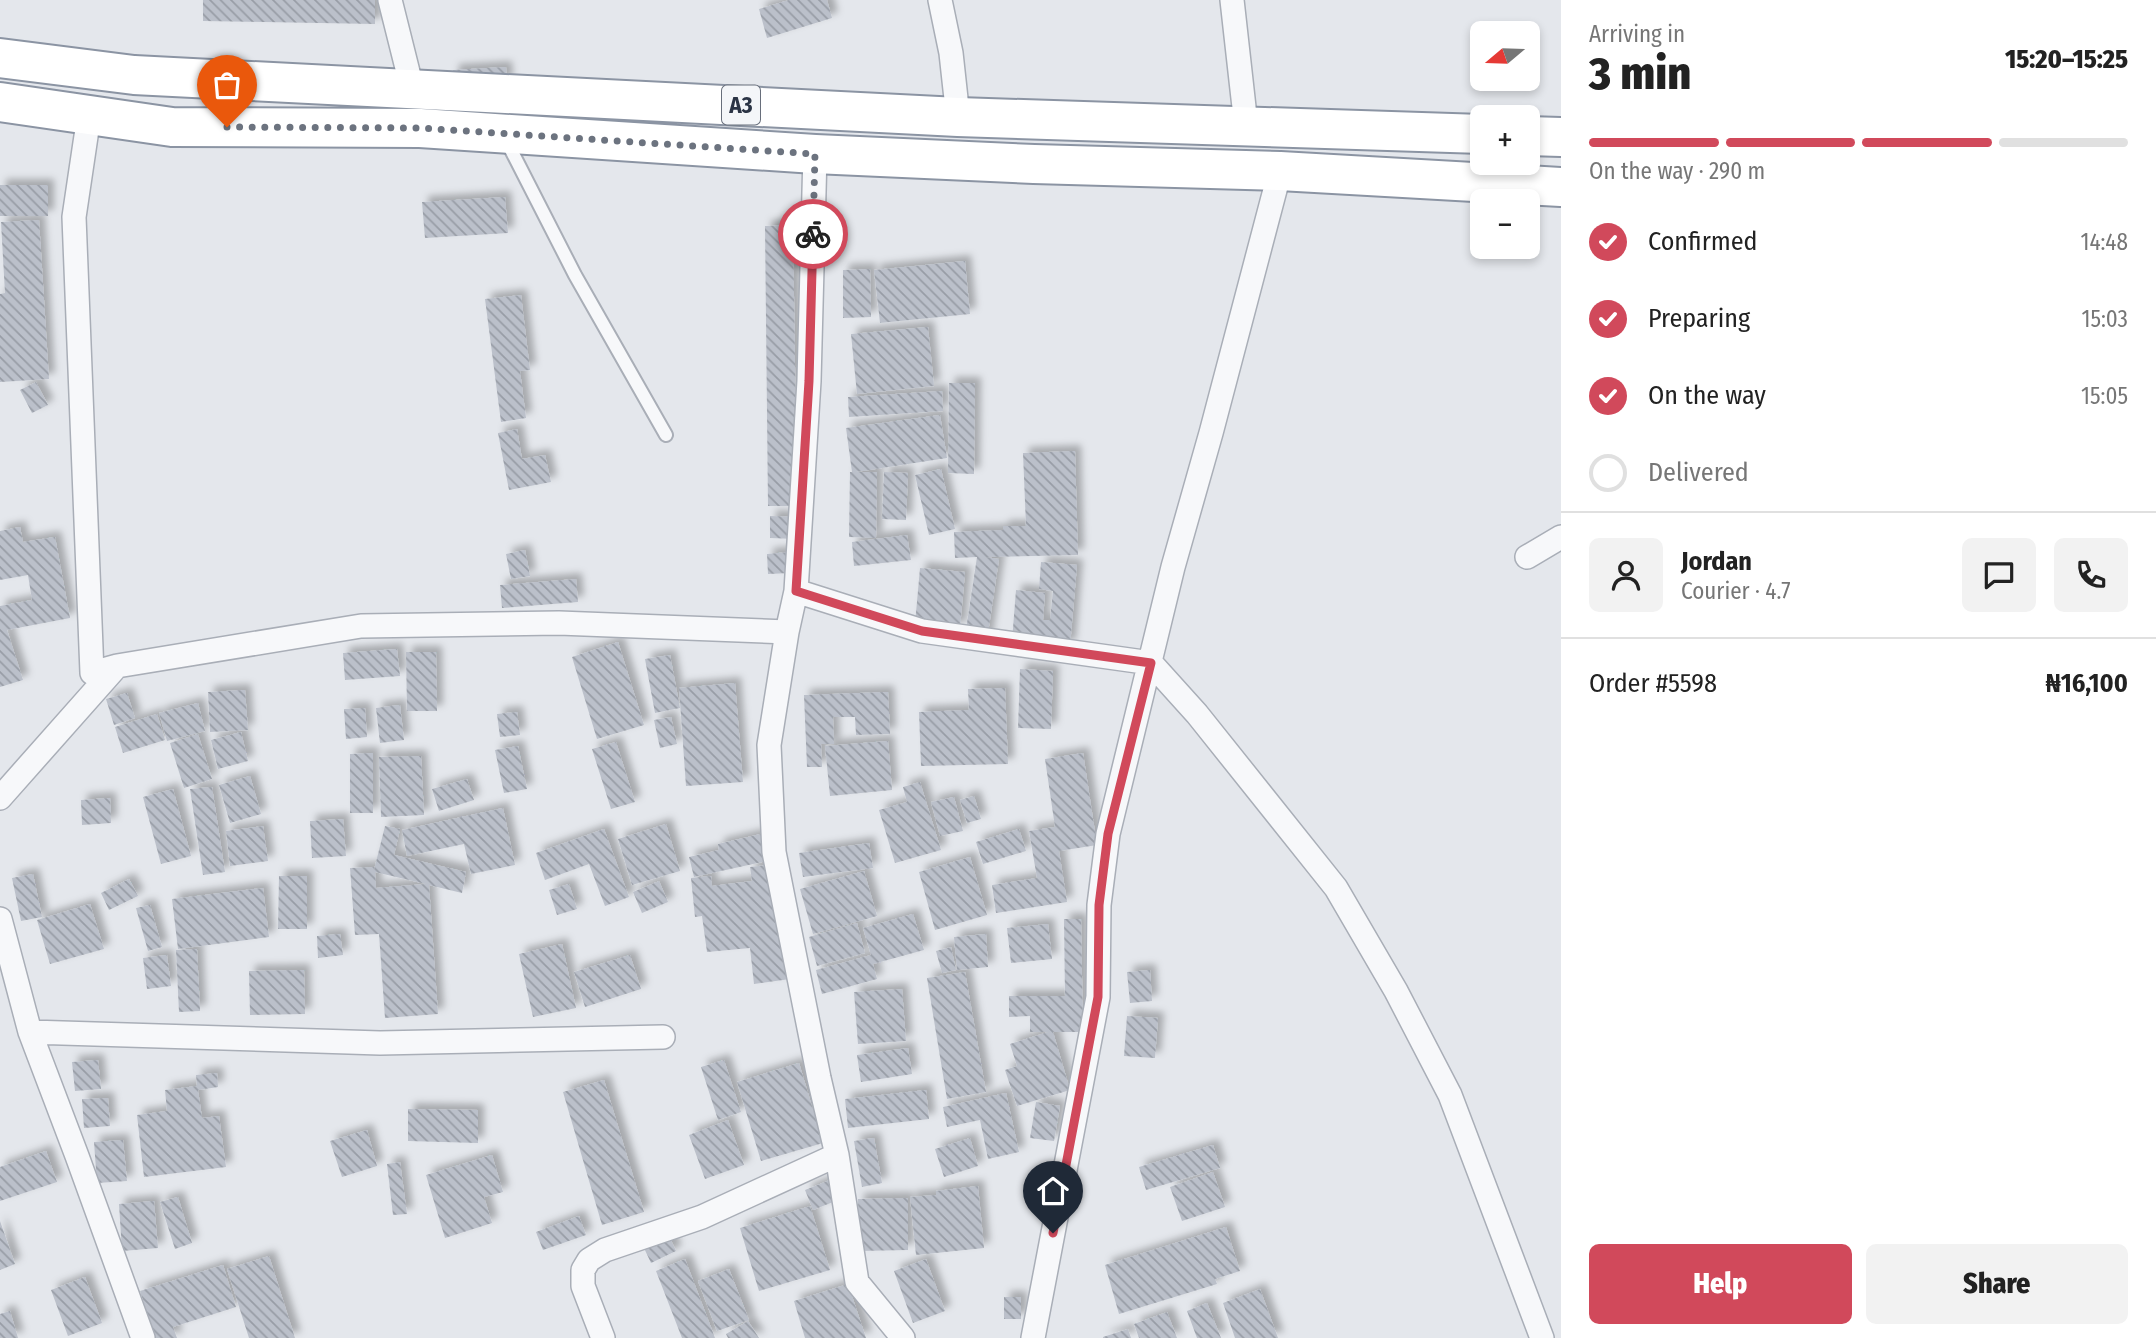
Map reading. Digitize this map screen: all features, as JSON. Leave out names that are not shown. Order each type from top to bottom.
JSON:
[{"type":"highway","name":"A3","points":[[0,58],[134,75],[958,117],[1470,134]]},
{"type":"highway","name":"A3","points":[[0,102],[172,127],[420,128],[815,154],[1048,165],[1280,171],[1561,187]]},
{"type":"highway","points":[[1540,136],[1561,137]]},
{"type":"street","points":[[390,0],[412,88]]},
{"type":"street","points":[[940,0],[951,52],[958,117]]},
{"type":"street","points":[[1232,0],[1246,125]]},
{"type":"street","points":[[89,116],[74,217],[92,673],[117,666],[361,626],[559,623],[787,632]]},
{"type":"street","points":[[815,154],[809,381],[796,591],[769,745],[774,852],[837,1155],[857,1282],[902,1338]]},
{"type":"street","points":[[1033,1338],[1098,997],[1099,905],[1108,834],[1172,567],[1211,433],[1280,171]]},
{"type":"street","points":[[1527,557],[1561,537]]},
{"type":"street","points":[[796,591],[922,631],[1151,663],[1205,724],[1336,888],[1396,991],[1450,1094],[1542,1338]]},
{"type":"street","points":[[0,798],[117,666]]},
{"type":"street","points":[[0,919],[30,1032],[143,1338]]},
{"type":"street","points":[[30,1032],[380,1043],[663,1037]]},
{"type":"street","points":[[603,1338],[583,1286],[583,1270],[589,1260],[605,1250],[702,1217],[837,1155]]},
{"type":"lane","points":[[502,133],[575,275],[667,435]]},
{"type":"building","points":[[203,0],[375,0],[375,24],[203,21]]},
{"type":"building","points":[[789,0],[827,0],[832,18],[767,38],[759,9]]},
{"type":"building","points":[[506,67],[507,83],[453,86],[453,70]]},
{"type":"building","points":[[0,185],[48,185],[48,216],[0,216]]},
{"type":"building","points":[[505,197],[508,233],[425,238],[422,202]]},
{"type":"building","points":[[39,220],[49,379],[0,382],[0,294],[5,293],[1,222]]},
{"type":"building","points":[[793,225],[797,506],[768,506],[765,226]]},
{"type":"building","points":[[965,261],[970,314],[880,323],[874,270]]},
{"type":"building","points":[[870,269],[871,317],[843,318],[843,270]]},
{"type":"building","points":[[521,295],[530,370],[520,371],[526,418],[501,422],[485,299]]},
{"type":"building","points":[[928,327],[934,386],[857,394],[851,334]]},
{"type":"building","points":[[36,382],[48,405],[32,413],[20,390]]},
{"type":"building","points":[[949,383],[975,383],[974,474],[948,473]]},
{"type":"building","points":[[942,391],[943,411],[849,417],[848,397]]},
{"type":"building","points":[[940,415],[947,458],[856,472],[877,472],[876,538],[849,537],[852,472],[846,428]]},
{"type":"building","points":[[517,429],[522,459],[545,455],[551,482],[509,490],[498,433]]},
{"type":"building","points":[[1075,451],[1078,555],[986,557],[999,559],[987,640],[965,636],[977,557],[955,558],[954,532],[1026,526],[1023,453]]},
{"type":"building","points":[[941,469],[955,529],[929,535],[915,475]]},
{"type":"building","points":[[884,472],[908,473],[906,520],[882,519]]},
{"type":"building","points":[[770,516],[796,517],[796,539],[770,538]]},
{"type":"building","points":[[20,527],[23,542],[55,537],[70,618],[7,630],[23,680],[0,687],[0,606],[32,600],[28,575],[0,580],[0,531]]},
{"type":"building","points":[[907,535],[911,560],[854,566],[852,542]]},
{"type":"building","points":[[525,550],[530,576],[511,579],[506,554]]},
{"type":"building","points":[[790,552],[791,573],[768,574],[767,554]]},
{"type":"building","points":[[1041,562],[1077,565],[1070,646],[1012,641],[1016,590],[1045,593],[1043,620],[1050,620],[1053,591],[1039,589]]},
{"type":"building","points":[[920,568],[965,572],[960,628],[915,624]]},
{"type":"building","points":[[576,579],[578,602],[502,608],[500,585]]},
{"type":"building","points":[[618,642],[644,725],[597,739],[572,657]]},
{"type":"building","points":[[397,649],[400,676],[345,680],[343,653]]},
{"type":"building","points":[[406,652],[436,652],[437,711],[407,711]]},
{"type":"building","points":[[670,655],[680,708],[655,713],[645,659]]},
{"type":"building","points":[[1020,669],[1053,671],[1051,729],[1018,728]]},
{"type":"building","points":[[735,683],[743,782],[686,786],[679,688]]},
{"type":"building","points":[[1005,688],[1008,764],[921,766],[919,712],[969,710],[968,689]]},
{"type":"building","points":[[245,690],[248,730],[210,732],[208,692]]},
{"type":"building","points":[[888,692],[890,734],[856,735],[855,717],[833,717],[834,744],[821,744],[822,767],[807,767],[804,695]]},
{"type":"building","points":[[127,693],[135,718],[114,725],[106,699]]},
{"type":"building","points":[[198,703],[205,731],[167,741],[159,713]]},
{"type":"building","points":[[400,705],[404,740],[380,743],[376,708]]},
{"type":"building","points":[[365,708],[367,737],[346,739],[344,709]]},
{"type":"building","points":[[517,712],[520,735],[500,737],[497,714]]},
{"type":"building","points":[[157,714],[165,740],[123,753],[115,727]]},
{"type":"building","points":[[671,717],[677,744],[660,748],[654,720]]},
{"type":"building","points":[[241,732],[248,761],[218,769],[211,740]]},
{"type":"building","points":[[198,734],[212,779],[184,788],[170,743]]},
{"type":"building","points":[[888,741],[892,790],[830,796],[825,746]]},
{"type":"building","points":[[616,742],[635,802],[611,809],[592,749]]},
{"type":"building","points":[[518,746],[527,789],[504,793],[495,750]]},
{"type":"building","points":[[373,753],[373,813],[350,813],[350,754]]},
{"type":"building","points":[[1083,753],[1097,845],[1059,851],[1067,902],[996,913],[992,885],[1037,878],[1029,831],[1055,827],[1045,759]]},
{"type":"building","points":[[421,756],[424,815],[381,817],[379,757]]},
{"type":"building","points":[[250,776],[261,814],[230,823],[219,785]]},
{"type":"building","points":[[467,779],[474,800],[439,811],[432,789]]},
{"type":"building","points":[[920,782],[941,850],[895,863],[879,810],[907,802],[903,787]]},
{"type":"building","points":[[212,787],[225,872],[203,875],[190,789]]},
{"type":"building","points":[[173,789],[191,856],[161,864],[143,797]]},
{"type":"building","points":[[974,796],[981,819],[967,823],[960,800]]},
{"type":"building","points":[[954,797],[963,831],[940,836],[931,802]]},
{"type":"building","points":[[110,798],[111,823],[82,825],[81,800]]},
{"type":"building","points":[[503,808],[515,865],[471,874],[464,844],[407,856],[402,830]]},
{"type":"building","points":[[343,819],[346,856],[312,858],[310,821]]},
{"type":"building","points":[[666,824],[680,871],[632,885],[618,839]]},
{"type":"building","points":[[263,826],[268,861],[230,866],[226,831]]},
{"type":"building","points":[[385,826],[400,829],[394,855],[466,872],[462,893],[429,885],[438,1014],[385,1018],[379,934],[355,935],[350,868],[374,867],[374,870]],"holes":[[[375,872],[426,884],[376,888]]]},
{"type":"building","points":[[604,829],[629,897],[605,906],[589,864],[545,880],[536,853]]},
{"type":"building","points":[[1019,829],[1026,851],[983,864],[976,842]]},
{"type":"building","points":[[765,833],[771,860],[694,877],[689,857],[719,850],[718,844]]},
{"type":"building","points":[[869,843],[873,868],[803,877],[799,853]]},
{"type":"building","points":[[970,857],[987,915],[935,930],[919,872]]},
{"type":"building","points":[[776,864],[790,979],[754,984],[750,948],[707,952],[702,916],[695,917],[691,878],[711,876],[712,886],[752,881],[750,867]]},
{"type":"building","points":[[864,871],[877,916],[813,934],[800,889]]},
{"type":"building","points":[[33,874],[42,917],[21,921],[12,878]]},
{"type":"building","points":[[279,876],[307,876],[307,929],[278,929]]},
{"type":"building","points":[[129,879],[138,896],[109,910],[101,893]]},
{"type":"building","points":[[659,881],[668,902],[642,913],[633,892]]},
{"type":"building","points":[[569,884],[577,909],[557,915],[549,890]]},
{"type":"building","points":[[263,888],[269,937],[178,949],[172,899]]},
{"type":"building","points":[[90,904],[104,949],[50,964],[37,920]]},
{"type":"building","points":[[150,905],[162,947],[148,951],[136,908]]},
{"type":"building","points":[[913,914],[924,950],[873,964],[877,979],[822,994],[816,970],[871,955],[863,928]]},
{"type":"building","points":[[1064,919],[1081,919],[1083,1032],[1053,1032],[1070,1090],[1017,1106],[1005,1070],[1017,1066],[1010,1044],[1048,1032],[1030,1032],[1030,1016],[1009,1017],[1009,996],[1065,996]]},
{"type":"building","points":[[857,923],[865,953],[817,966],[809,937]]},
{"type":"building","points":[[1048,924],[1052,959],[1011,963],[1007,928]]},
{"type":"building","points":[[340,934],[343,955],[318,958],[317,936]]},
{"type":"building","points":[[986,934],[988,967],[957,970],[954,937]]},
{"type":"building","points":[[562,944],[576,1008],[533,1017],[519,954]]},
{"type":"building","points":[[951,947],[956,970],[942,973],[936,951]]},
{"type":"building","points":[[197,949],[200,1011],[179,1012],[176,950]]},
{"type":"building","points":[[167,955],[171,986],[147,989],[143,958]]},
{"type":"building","points":[[630,955],[641,989],[585,1007],[574,972]]},
{"type":"building","points":[[304,970],[305,1014],[250,1015],[249,971]]},
{"type":"building","points":[[1150,970],[1152,1001],[1130,1003],[1127,972]]},
{"type":"building","points":[[965,972],[986,1092],[947,1099],[927,978]]},
{"type":"building","points":[[902,989],[906,1041],[858,1044],[854,992]]},
{"type":"building","points":[[1127,1016],[1158,1018],[1155,1058],[1124,1056]]},
{"type":"building","points":[[908,1048],[912,1074],[861,1082],[857,1055]]},
{"type":"building","points":[[98,1060],[101,1089],[75,1091],[72,1062]]},
{"type":"building","points":[[724,1060],[741,1112],[718,1120],[701,1067]]},
{"type":"building","points":[[799,1063],[823,1143],[761,1161],[737,1082]]},
{"type":"building","points":[[217,1073],[218,1087],[198,1090],[202,1118],[219,1116],[226,1167],[144,1177],[137,1115],[167,1111],[165,1090],[197,1086],[196,1075]]},
{"type":"building","points":[[604,1080],[644,1212],[602,1225],[563,1092]]},
{"type":"building","points":[[926,1090],[929,1119],[848,1128],[845,1099]]},
{"type":"building","points":[[1006,1093],[1019,1152],[988,1159],[980,1120],[947,1127],[943,1107]]},
{"type":"building","points":[[108,1098],[110,1126],[84,1128],[82,1099]]},
{"type":"building","points":[[1036,1102],[1060,1106],[1054,1141],[1030,1138]]},
{"type":"building","points":[[408,1109],[478,1110],[478,1143],[408,1141]]},
{"type":"building","points":[[728,1120],[744,1165],[705,1179],[689,1135]]},
{"type":"building","points":[[367,1130],[377,1166],[342,1177],[330,1141]]},
{"type":"building","points":[[874,1138],[882,1183],[862,1187],[854,1141]]},
{"type":"building","points":[[970,1138],[978,1166],[944,1177],[935,1149]]},
{"type":"building","points":[[123,1140],[127,1181],[97,1183],[94,1142]]},
{"type":"building","points":[[1213,1145],[1220,1168],[1146,1190],[1139,1167]]},
{"type":"building","points":[[46,1151],[57,1182],[0,1201],[0,1167]]},
{"type":"building","points":[[492,1155],[503,1192],[484,1197],[492,1223],[445,1238],[426,1175]]},
{"type":"building","points":[[400,1162],[407,1214],[393,1215],[387,1164]]},
{"type":"building","points":[[1213,1172],[1225,1207],[1182,1221],[1170,1187]]},
{"type":"building","points":[[830,1180],[838,1200],[813,1210],[805,1190]]},
{"type":"building","points":[[978,1186],[984,1248],[916,1255],[910,1197],[936,1195],[936,1191]]},
{"type":"building","points":[[178,1197],[192,1243],[175,1249],[160,1202]]},
{"type":"building","points":[[908,1198],[908,1250],[859,1251],[858,1199]]},
{"type":"building","points":[[154,1201],[158,1248],[122,1251],[119,1204]]},
{"type":"building","points":[[810,1206],[830,1270],[759,1291],[740,1228]]},
{"type":"building","points":[[579,1216],[586,1235],[543,1250],[536,1232]]},
{"type":"building","points":[[0,1221],[15,1264],[0,1270]]},
{"type":"building","points":[[1226,1227],[1240,1271],[1215,1279],[1217,1284],[1119,1314],[1105,1265]]},
{"type":"building","points":[[669,1236],[676,1251],[651,1263],[644,1248]]},
{"type":"building","points":[[269,1256],[295,1338],[249,1338],[227,1269]]},
{"type":"building","points":[[685,1259],[715,1338],[682,1338],[656,1271]]},
{"type":"building","points":[[926,1259],[945,1311],[913,1323],[894,1271]]},
{"type":"building","points":[[223,1265],[236,1307],[173,1327],[177,1338],[155,1338],[140,1291]]},
{"type":"building","points":[[729,1269],[749,1320],[717,1331],[698,1281]]},
{"type":"building","points":[[85,1277],[102,1323],[68,1336],[51,1290]]},
{"type":"building","points":[[848,1284],[866,1338],[805,1338],[794,1301]]},
{"type":"building","points":[[1260,1289],[1278,1338],[1235,1338],[1223,1303]]},
{"type":"building","points":[[1004,1297],[1021,1297],[1021,1319],[1004,1319]]},
{"type":"building","points":[[1207,1303],[1221,1338],[1197,1338],[1187,1311]]},
{"type":"building","points":[[10,1311],[18,1338],[0,1338],[0,1314]]},
{"type":"building","points":[[1167,1312],[1177,1338],[1139,1338],[1134,1324]]},
{"type":"building","points":[[748,1321],[759,1338],[728,1338],[726,1334]]},
{"type":"building","points":[[1128,1329],[1131,1338],[1103,1338],[1103,1337]]},
{"type":"way so far","points":[[227,127],[420,128],[815,154],[813,234]]},
{"type":"route","points":[[813,234],[809,381],[796,591],[922,631],[1151,663],[1108,834],[1099,905],[1098,997],[1053,1233]]}]
